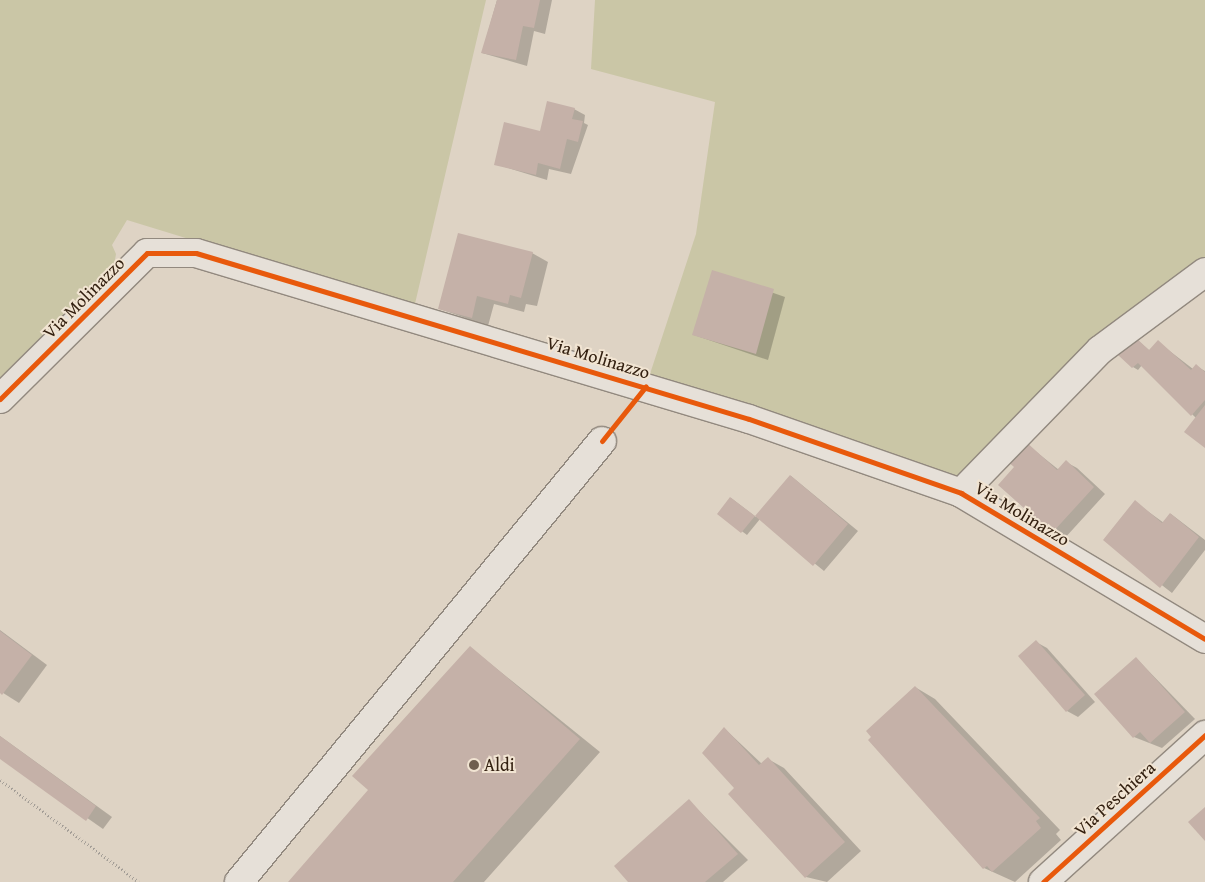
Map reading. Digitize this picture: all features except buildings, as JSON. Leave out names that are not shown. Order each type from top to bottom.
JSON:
[{"type":"street","name":"Via Molinazzo","points":[[0,399],[147,253],[173,251],[205,256],[655,389],[961,493],[1205,639]]},
{"type":"street","points":[[961,493],[1100,350],[1205,272]]},
{"type":"street","points":[[239,882],[602,440]]},
{"type":"street","name":"Via Peschiera","points":[[1043,882],[1205,736]]},
{"type":"path","points":[[0,780],[139,882]]},
{"type":"shaded area","points":[[0,0],[486,0],[414,308],[127,220],[112,245],[116,254],[113,271],[0,384]]},
{"type":"shaded area","points":[[595,0],[1205,0],[1205,272],[961,493],[646,386],[696,234],[715,102],[591,69]]},
{"type":"cycle path","points":[[0,399],[147,253],[196,253],[749,419],[961,493],[1205,639]]},
{"type":"cycle path","points":[[602,441],[646,386]]},
{"type":"cycle path","points":[[1043,882],[1205,735]]},
{"type":"place","name":"Aldi","points":[[474,765]]}]
